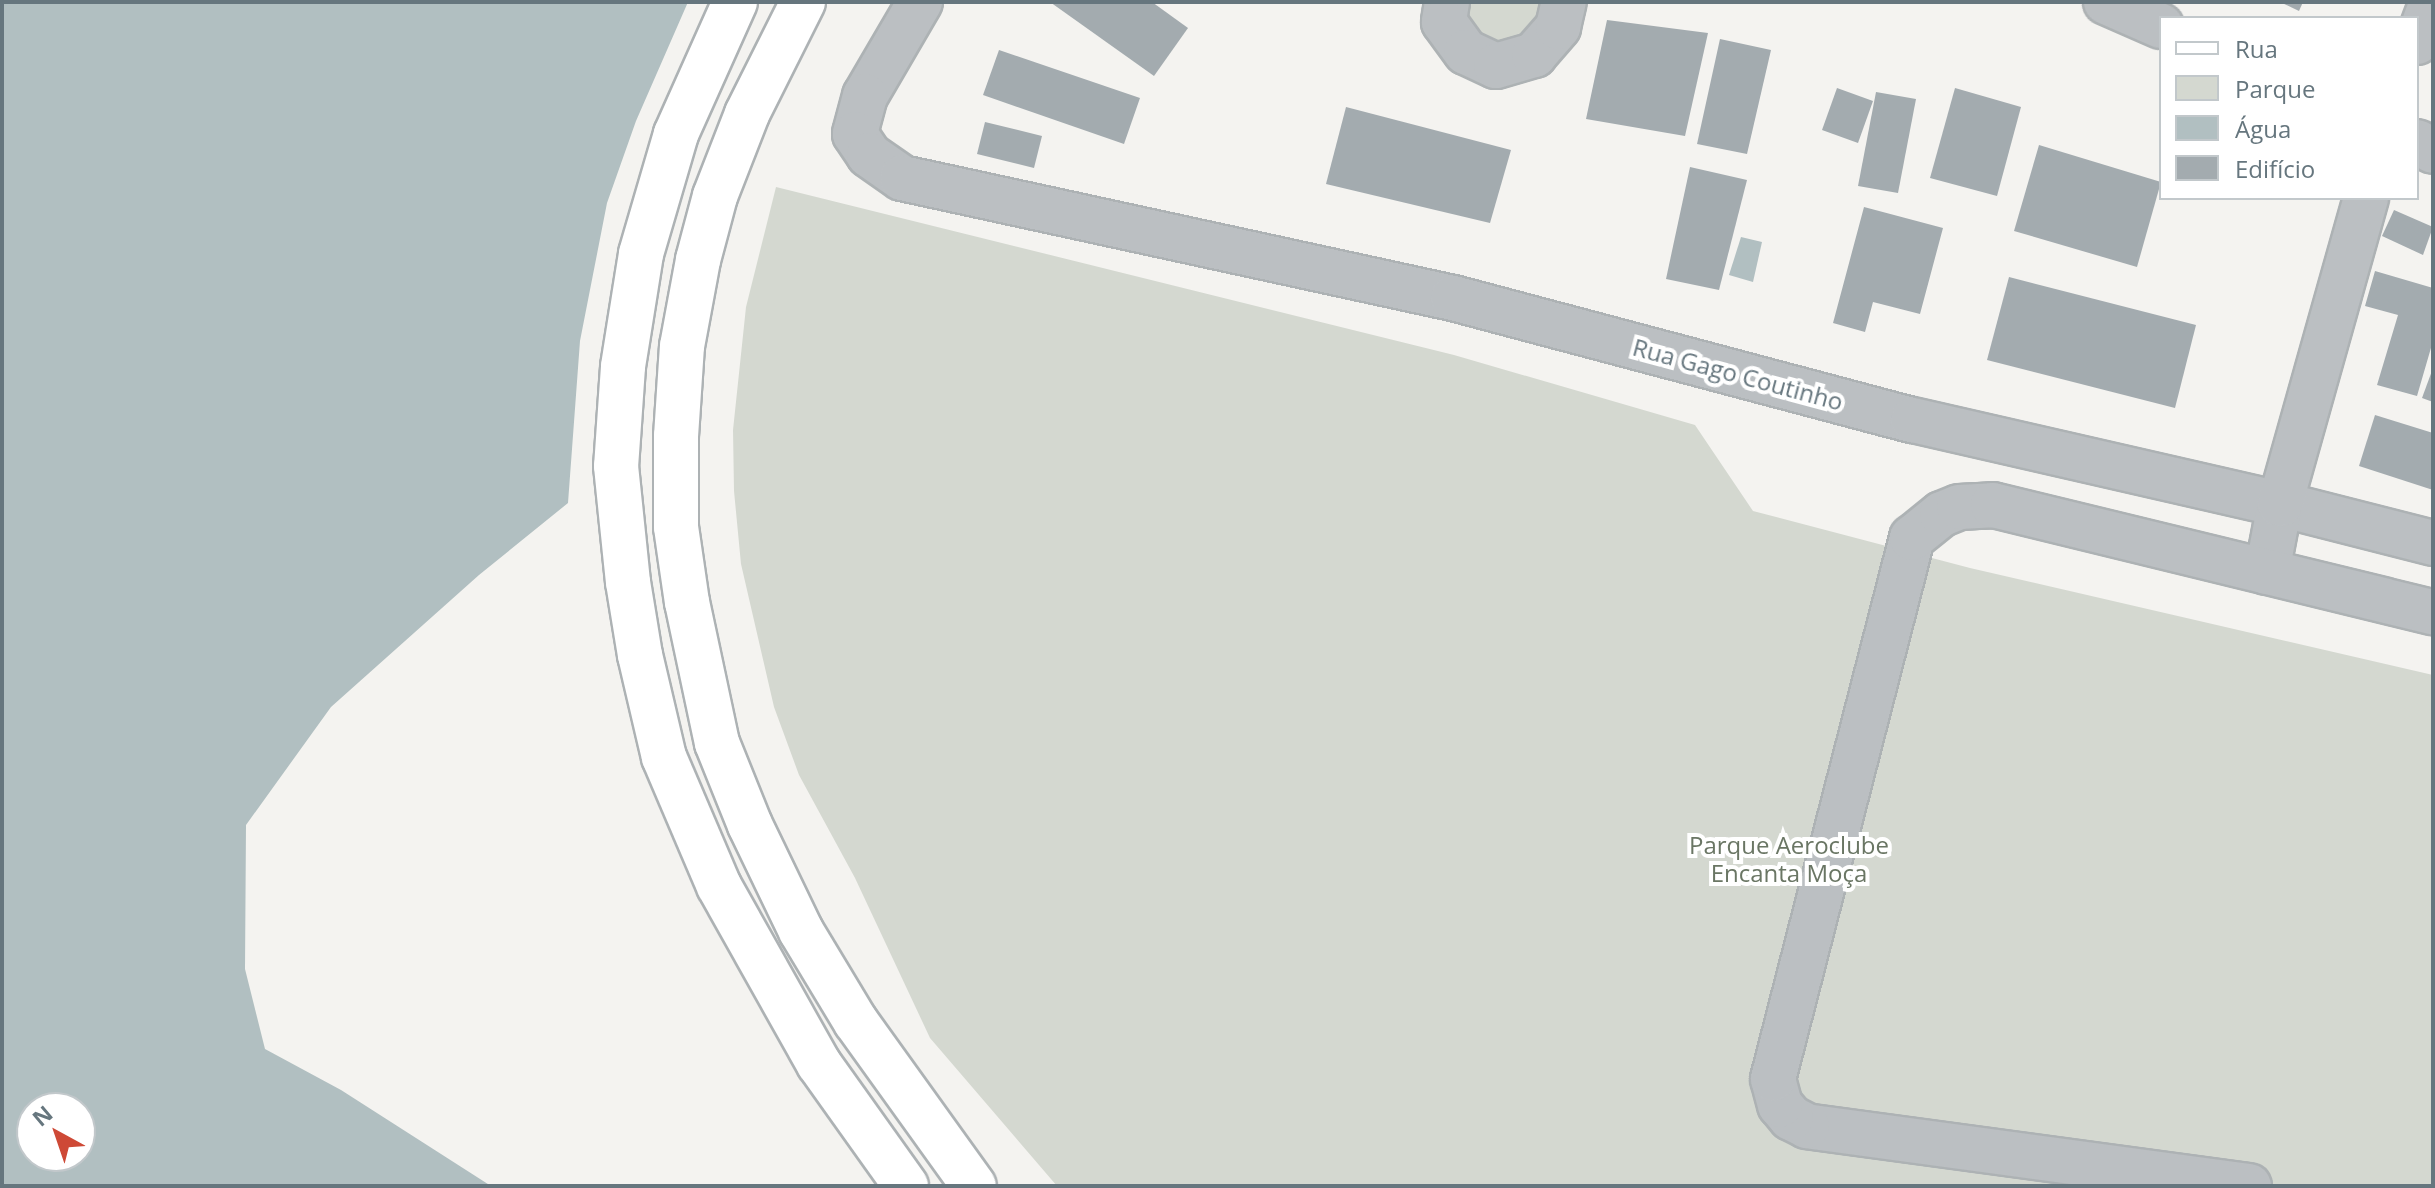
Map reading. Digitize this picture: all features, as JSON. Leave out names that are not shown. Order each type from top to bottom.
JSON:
[{"type":"main road","points":[[735,2],[676,134],[641,254],[623,367],[616,466],[627,568],[640,655],[664,757],[719,886],[819,1064],[906,1186]]},
{"type":"main road","points":[[803,2],[747,114],[715,196],[682,346],[676,436],[676,527],[687,602],[717,743],[750,825],[801,931],[856,1022],[974,1186]]},
{"type":"street","name":"Rua Gago Coutinho","points":[[920,2],[865,96],[855,134],[869,155],[902,178],[1453,298],[1913,420],[2280,504],[2433,543]]},
{"type":"street","points":[[1447,2],[1444,22],[1466,52],[1496,66],[1534,55],[1558,27],[1564,2]]},
{"type":"street","points":[[2106,2],[2159,25]]},
{"type":"street","points":[[2419,37],[2432,2]]},
{"type":"street","points":[[2267,572],[2280,504],[2365,200]]},
{"type":"street","points":[[2249,1186],[1807,1126],[1791,1118],[1780,1105],[1773,1079],[1912,538],[1926,524],[1959,507],[1993,505],[2433,612]]},
{"type":"green space","points":[[1454,2],[1555,2],[1554,14],[1494,55]]},
{"type":"green space","name":"Parque Aeroclube Encanta Moça","points":[[776,187],[1454,355],[1695,425],[1753,511],[1970,568],[2433,675],[2433,1186],[1057,1186],[930,1038],[855,878],[799,775],[774,707],[741,564],[734,491],[733,430],[746,307]]},
{"type":"water","points":[[2,2],[688,2],[636,121],[607,203],[580,341],[568,503],[479,575],[331,707],[246,825],[245,969],[265,1049],[341,1090],[491,1186],[2,1186]]},
{"type":"water","points":[[1741,237],[1762,242],[1753,282],[1729,275]]},
{"type":"building","points":[[1050,2],[1152,2],[1188,28],[1154,76]]},
{"type":"building","points":[[2280,2],[2303,2],[2299,11]]},
{"type":"building","points":[[1607,20],[1708,33],[1685,136],[1586,119]]},
{"type":"building","points":[[1720,39],[1771,50],[1747,154],[1697,144]]},
{"type":"building","points":[[999,50],[1140,98],[1124,144],[983,95]]},
{"type":"building","points":[[1837,88],[1873,101],[1858,143],[1822,130]]},
{"type":"building","points":[[1955,88],[2021,107],[1997,196],[1930,178]]},
{"type":"building","points":[[1876,92],[1916,99],[1898,193],[1858,186]]},
{"type":"building","points":[[1346,107],[1511,150],[1490,223],[1326,184]]},
{"type":"building","points":[[985,122],[1042,136],[1034,168],[977,154]]},
{"type":"building","points":[[2039,145],[2159,181],[2137,267],[2014,231]]},
{"type":"building","points":[[1690,167],[1747,180],[1719,290],[1666,279]]},
{"type":"building","points":[[1864,207],[1943,228],[1920,314],[1873,302],[1865,332],[1833,323]]},
{"type":"building","points":[[2394,210],[2433,227],[2423,255],[2382,236]]},
{"type":"building","points":[[2375,271],[2433,288],[2433,341],[2417,396],[2377,385],[2398,315],[2365,306]]},
{"type":"building","points":[[2009,277],[2196,325],[2175,408],[1987,360]]},
{"type":"building","points":[[2433,368],[2433,402],[2422,398]]},
{"type":"building","points":[[2375,415],[2433,433],[2433,490],[2359,466]]}]
